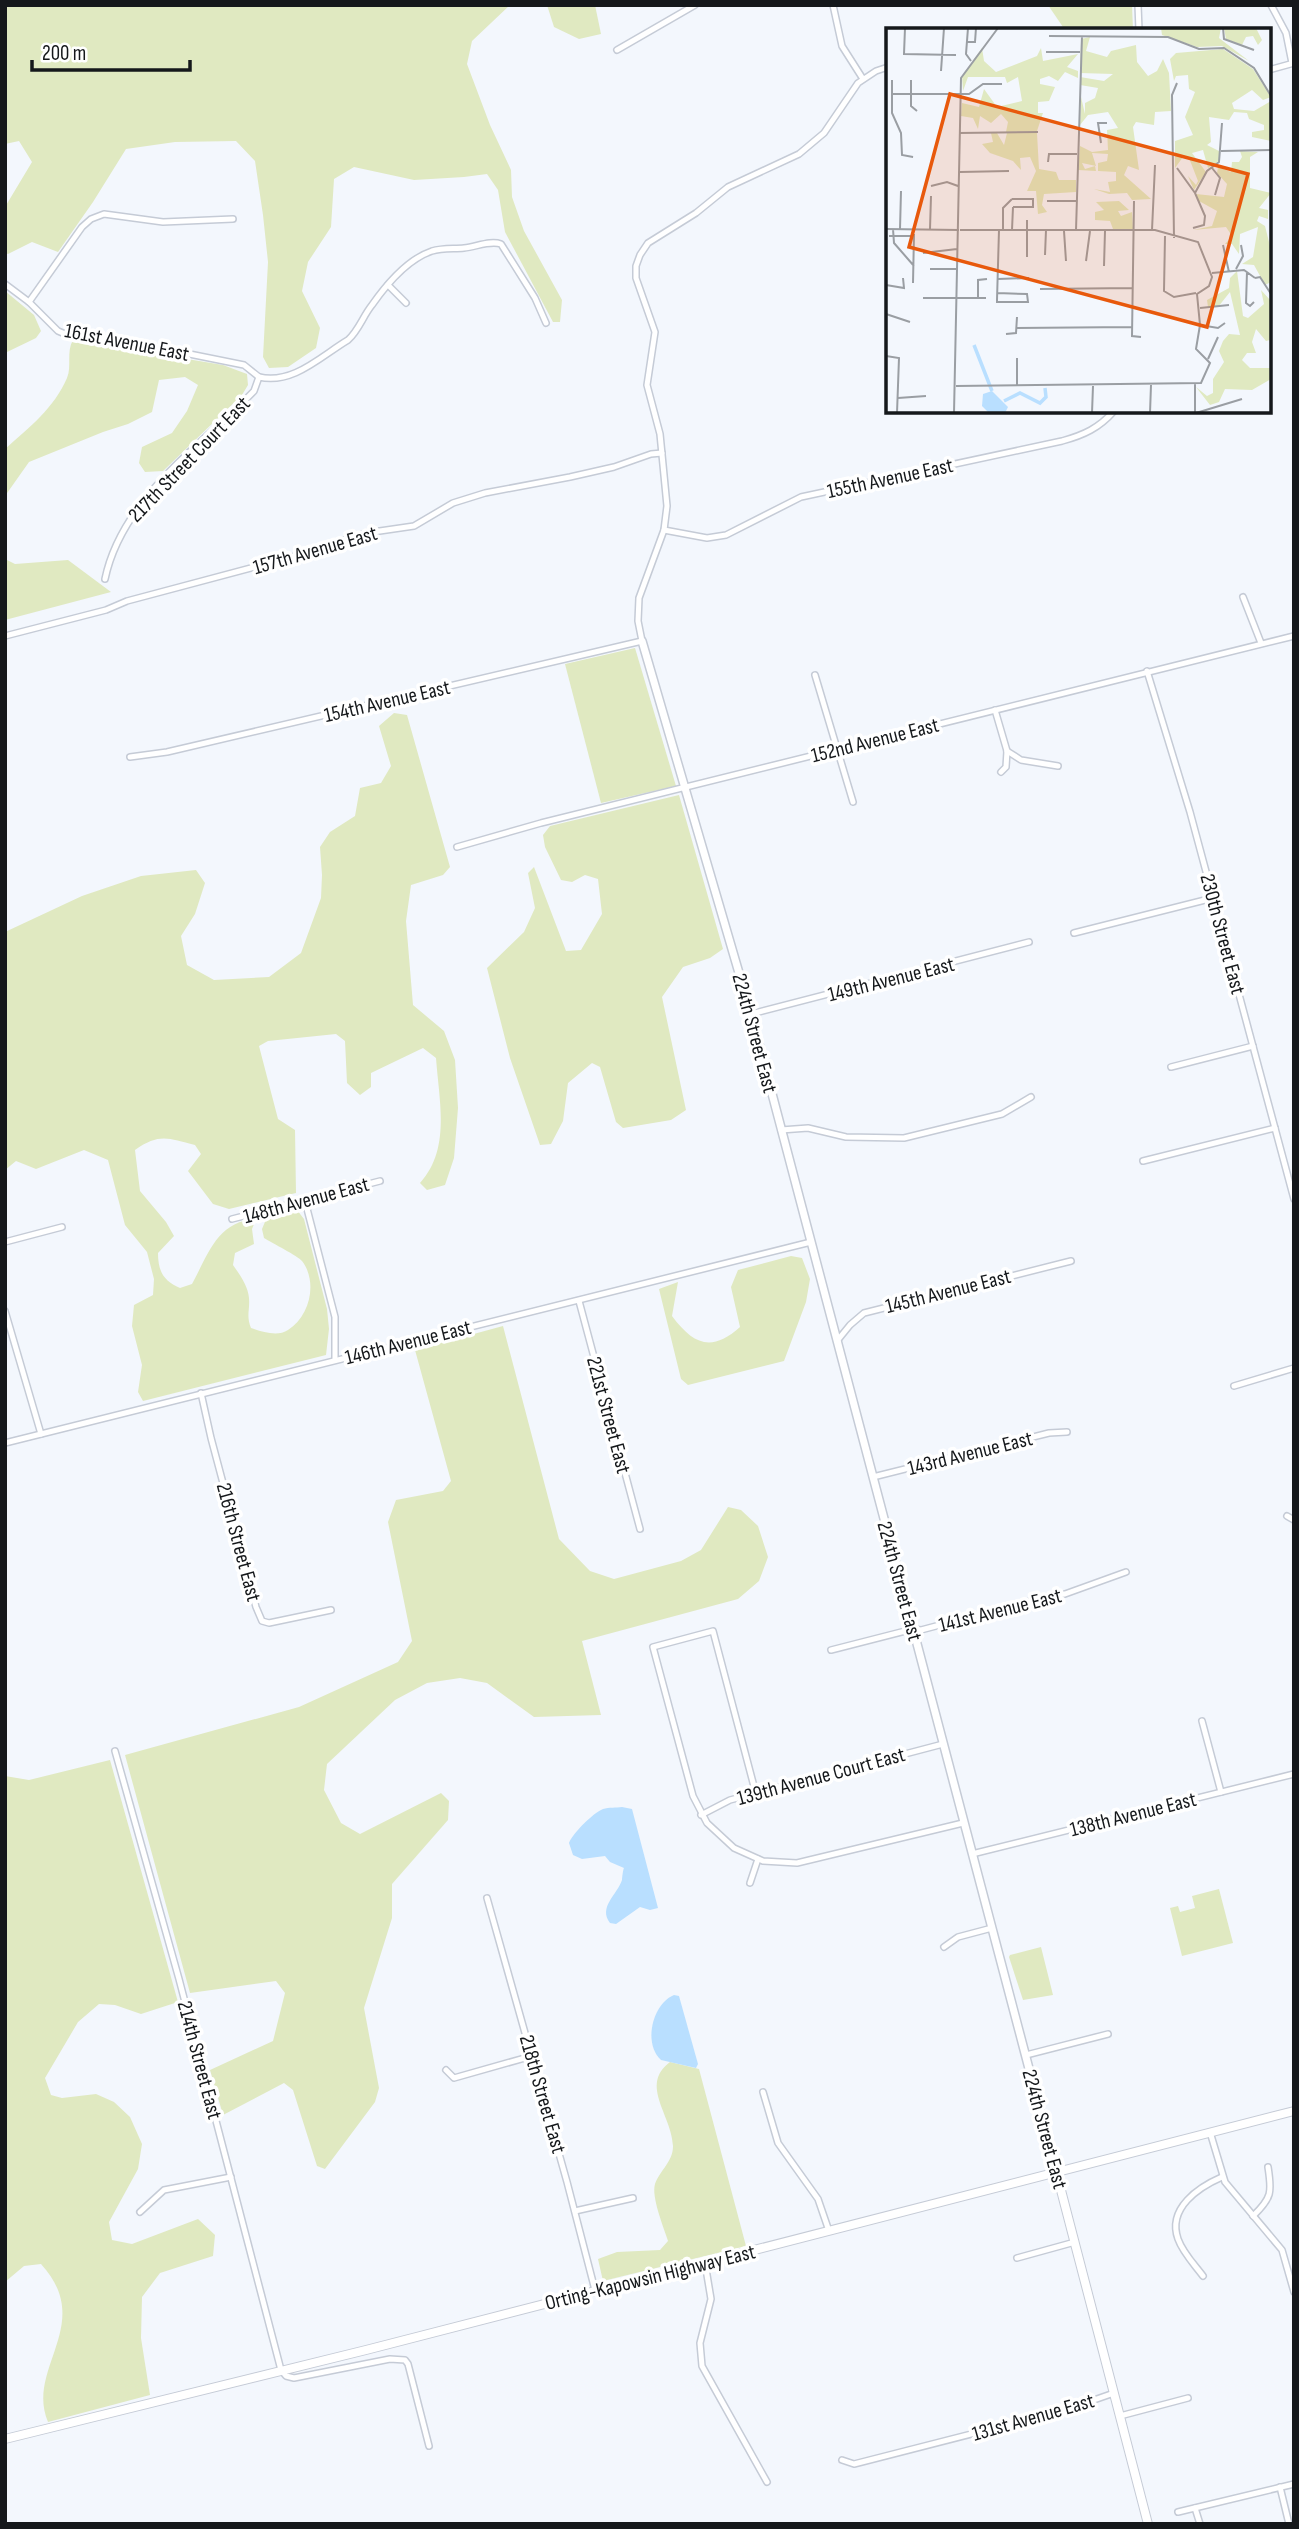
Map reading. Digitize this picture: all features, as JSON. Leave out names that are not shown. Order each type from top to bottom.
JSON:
[{"type":"main road","name":"Orting-Kapowsin Highway East","points":[[5,2439],[1294,2111]]},
{"type":"main road","name":"224th Street East","points":[[1056,2171],[1147,2524]]},
{"type":"street","points":[[617,50],[695,5]]},
{"type":"street","points":[[833,5],[845,54],[863,79]]},
{"type":"street","points":[[1138,5],[1139,28]]},
{"type":"street","points":[[1271,5],[1286,33],[1293,63],[1271,68]]},
{"type":"street","points":[[642,641],[638,621],[639,598],[664,530],[667,506],[658,425],[648,385],[655,332],[636,278],[640,255],[649,243],[687,219],[728,187],[793,158],[820,137],[863,79],[886,68]]},
{"type":"street","points":[[29,302],[91,219],[110,214],[163,222],[233,219]]},
{"type":"street","points":[[259,377],[281,378],[300,371],[348,340],[354,335],[370,306],[388,285],[429,252],[498,242],[506,250],[535,298],[546,323]]},
{"type":"street","name":"161st Avenue East","points":[[5,284],[29,302],[58,331],[65,334],[115,339],[244,365],[259,377]]},
{"type":"street","points":[[388,285],[406,303]]},
{"type":"street","name":"217th Street Court East","points":[[105,579],[109,560],[130,519],[158,485],[254,391],[259,377]]},
{"type":"street","name":"155th Avenue East","points":[[664,530],[707,538],[726,535],[801,497],[1070,439],[1098,427],[1112,413]]},
{"type":"street","name":"157th Avenue East","points":[[5,636],[292,557],[366,533],[414,526],[453,503],[485,493],[570,477],[662,453]]},
{"type":"street","points":[[1243,597],[1261,643]]},
{"type":"street","name":"152nd Avenue East","points":[[457,847],[541,823],[1294,636]]},
{"type":"street","name":"154th Avenue East","points":[[130,757],[167,752],[642,641]]},
{"type":"street","name":"224th Street East","points":[[642,641],[751,1014],[1056,2171]]},
{"type":"street","name":"230th Street East","points":[[1147,671],[1213,898],[1294,1199]]},
{"type":"street","points":[[815,675],[853,802]]},
{"type":"street","points":[[995,710],[1007,751],[1006,767]]},
{"type":"street","points":[[1007,751],[1017,759],[1058,766]]},
{"type":"street","points":[[1001,772],[1006,767],[1015,766],[1017,759]]},
{"type":"street","points":[[1074,933],[1213,898]]},
{"type":"street","name":"149th Avenue East","points":[[751,1014],[1030,942]]},
{"type":"street","points":[[1171,1068],[1253,1046]]},
{"type":"street","points":[[781,1130],[808,1128],[846,1137],[904,1138],[1002,1114],[1031,1097]]},
{"type":"street","points":[[1143,1161],[1275,1128]]},
{"type":"street","name":"148th Avenue East","points":[[232,1219],[380,1181]]},
{"type":"street","points":[[305,1201],[335,1317],[335,1360]]},
{"type":"street","points":[[5,1242],[62,1227]]},
{"type":"street","name":"146th Avenue East","points":[[5,1443],[811,1242]]},
{"type":"street","name":"145th Avenue East","points":[[837,1341],[864,1313],[1071,1261]]},
{"type":"street","name":"221st Street East","points":[[579,1301],[640,1529]]},
{"type":"street","points":[[5,1311],[41,1434]]},
{"type":"street","points":[[1234,1385],[1294,1368]]},
{"type":"street","name":"216th Street East","points":[[201,1394],[256,1607],[262,1621],[269,1623],[331,1610]]},
{"type":"street","name":"143rd Avenue East","points":[[873,1477],[1049,1433],[1066,1432]]},
{"type":"street","points":[[1287,1516],[1294,1520]]},
{"type":"street","name":"141st Avenue East","points":[[831,1650],[913,1629],[921,1630],[1049,1595],[1065,1594],[1126,1572]]},
{"type":"street","points":[[756,1794],[713,1631],[653,1647],[692,1796],[701,1815],[724,1841],[744,1854],[785,1864],[808,1862],[963,1822]]},
{"type":"street","points":[[1202,1721],[1221,1792]]},
{"type":"street","name":"139th Avenue Court East","points":[[701,1815],[720,1804],[943,1744]]},
{"type":"street","name":"214th Street East","points":[[115,1751],[176,1967],[281,2370]]},
{"type":"street","name":"138th Avenue East","points":[[972,1854],[1294,1774]]},
{"type":"street","points":[[750,1884],[758,1859]]},
{"type":"street","name":"218th Street East","points":[[487,1898],[595,2290]]},
{"type":"street","points":[[944,1947],[958,1937],[992,1928]]},
{"type":"street","points":[[1026,2055],[1108,2034]]},
{"type":"street","points":[[446,2070],[454,2078],[532,2056]]},
{"type":"street","points":[[762,2092],[778,2143],[818,2199],[829,2231]]},
{"type":"street","points":[[1210,2132],[1222,2177],[1282,2250],[1294,2292]]},
{"type":"street","points":[[1253,2216],[1269,2199],[1268,2167]]},
{"type":"street","points":[[140,2212],[164,2190],[231,2177]]},
{"type":"street","points":[[1203,2276],[1180,2245],[1176,2227],[1183,2206],[1192,2193],[1222,2177]]},
{"type":"street","points":[[575,2211],[633,2198]]},
{"type":"street","points":[[1017,2258],[1075,2242]]},
{"type":"street","points":[[705,2263],[711,2299],[700,2343],[702,2366],[767,2482]]},
{"type":"street","points":[[281,2370],[286,2376],[294,2378],[390,2359],[405,2360],[429,2446]]},
{"type":"street","name":"131st Avenue East","points":[[842,2460],[854,2464],[1065,2410],[1114,2393]]},
{"type":"street","name":"131st Avenue East","points":[[1120,2416],[1188,2398]]},
{"type":"street","points":[[1178,2512],[1294,2484]]},
{"type":"street","points":[[1280,2487],[1289,2524]]},
{"type":"street","points":[[1195,2508],[1200,2524]]},
{"type":"green space","points":[[5,5],[510,5],[472,41],[467,64],[490,125],[511,170],[512,197],[524,231],[562,300],[560,322],[553,322],[505,232],[498,190],[487,174],[414,180],[354,167],[334,179],[331,227],[308,262],[302,291],[320,328],[316,348],[288,367],[269,368],[263,357],[268,262],[263,215],[255,161],[236,141],[175,142],[126,149],[58,252],[32,242],[5,253],[5,207],[32,162],[19,141],[5,144]]},
{"type":"green space","points":[[547,5],[595,5],[601,34],[579,39],[554,27]]},
{"type":"green space","points":[[1048,5],[1132,5],[1133,28],[1064,28]]},
{"type":"green space","points":[[5,291],[34,315],[41,331],[36,338],[5,353]]},
{"type":"green space","points":[[73,340],[223,365],[247,374],[248,385],[242,395],[163,471],[145,472],[139,463],[142,447],[172,433],[187,411],[198,385],[185,377],[159,380],[152,412],[29,462],[5,496],[5,449],[40,416],[62,389],[67,378]]},
{"type":"green space","points":[[5,559],[15,564],[68,560],[111,592],[5,620]]},
{"type":"green space","points":[[635,648],[676,786],[601,803],[565,664]]},
{"type":"green space","points":[[394,713],[407,715],[450,867],[443,875],[411,885],[406,921],[413,1005],[444,1031],[455,1060],[458,1108],[454,1158],[445,1185],[427,1190],[420,1183],[430,1170],[436,1155],[441,1124],[436,1058],[423,1048],[371,1073],[371,1087],[360,1095],[347,1083],[345,1041],[336,1034],[268,1041],[259,1046],[278,1119],[295,1130],[296,1193],[229,1209],[213,1204],[188,1171],[201,1154],[195,1145],[164,1138],[151,1141],[135,1150],[140,1191],[174,1236],[158,1253],[158,1260],[163,1275],[180,1288],[192,1284],[215,1241],[223,1233],[243,1221],[256,1219],[252,1229],[254,1244],[235,1253],[233,1265],[248,1294],[251,1328],[270,1333],[284,1332],[296,1324],[309,1298],[310,1279],[302,1261],[264,1238],[262,1229],[267,1217],[297,1210],[304,1219],[327,1309],[329,1329],[326,1355],[143,1401],[138,1392],[142,1365],[132,1326],[134,1305],[153,1295],[154,1279],[147,1252],[125,1225],[108,1160],[84,1150],[36,1169],[16,1161],[5,1170],[5,932],[82,896],[141,876],[196,870],[205,883],[195,914],[181,936],[187,965],[214,980],[269,977],[301,953],[321,898],[320,847],[330,832],[355,816],[360,788],[381,783],[391,766],[379,726]]},
{"type":"green space","points":[[679,795],[723,949],[710,958],[683,967],[662,997],[686,1110],[671,1120],[623,1128],[616,1122],[600,1067],[592,1063],[568,1083],[563,1121],[551,1144],[540,1145],[510,1058],[487,968],[524,932],[535,908],[528,873],[534,867],[566,951],[581,950],[602,914],[598,879],[585,875],[572,882],[561,880],[545,847],[543,835],[550,826]]},
{"type":"green space","points":[[791,1256],[802,1258],[810,1279],[806,1302],[784,1361],[688,1385],[681,1379],[659,1289],[678,1282],[672,1316],[695,1339],[703,1342],[720,1340],[740,1327],[731,1287],[738,1270]]},
{"type":"green space","points":[[503,1326],[559,1539],[590,1571],[614,1579],[681,1561],[701,1550],[728,1507],[741,1510],[758,1526],[768,1557],[759,1581],[738,1599],[582,1641],[601,1715],[534,1717],[487,1683],[460,1678],[427,1683],[395,1700],[327,1764],[324,1790],[341,1823],[360,1834],[441,1793],[449,1801],[448,1820],[392,1884],[392,1918],[364,2008],[379,2088],[375,2102],[325,2169],[317,2166],[293,2090],[284,2083],[223,2115],[210,2070],[273,2041],[285,1993],[276,1981],[190,1993],[125,1755],[299,1707],[398,1662],[412,1641],[388,1522],[396,1500],[443,1491],[451,1481],[415,1350]]},
{"type":"green space","points":[[110,1760],[178,2002],[141,2014],[115,2005],[99,2004],[78,2022],[45,2078],[51,2095],[62,2098],[96,2094],[114,2102],[130,2117],[142,2144],[138,2169],[109,2222],[112,2240],[132,2244],[198,2219],[215,2235],[213,2256],[160,2273],[142,2297],[141,2338],[150,2395],[48,2422],[43,2402],[45,2383],[61,2326],[62,2306],[56,2286],[41,2264],[24,2266],[5,2282],[5,1776],[29,1780]]},
{"type":"green space","points":[[1219,1889],[1233,1943],[1182,1956],[1170,1908],[1178,1906],[1180,1912],[1195,1908],[1192,1896]]},
{"type":"green space","points":[[1041,1947],[1053,1995],[1023,2000],[1009,1957]]},
{"type":"green space","points":[[670,2062],[699,2069],[746,2246],[603,2281],[598,2259],[617,2252],[660,2250],[668,2241],[654,2190],[657,2179],[669,2161],[673,2146],[657,2091],[657,2080],[661,2071]]},
{"type":"water","points":[[622,1807],[632,1809],[658,1908],[650,1910],[640,1907],[616,1924],[610,1923],[606,1912],[620,1885],[624,1868],[610,1862],[605,1856],[582,1859],[573,1855],[569,1843],[579,1829],[599,1811]]},
{"type":"water","points":[[674,1995],[679,1996],[698,2064],[696,2068],[661,2060],[652,2044],[655,2015],[666,2000]]}]
